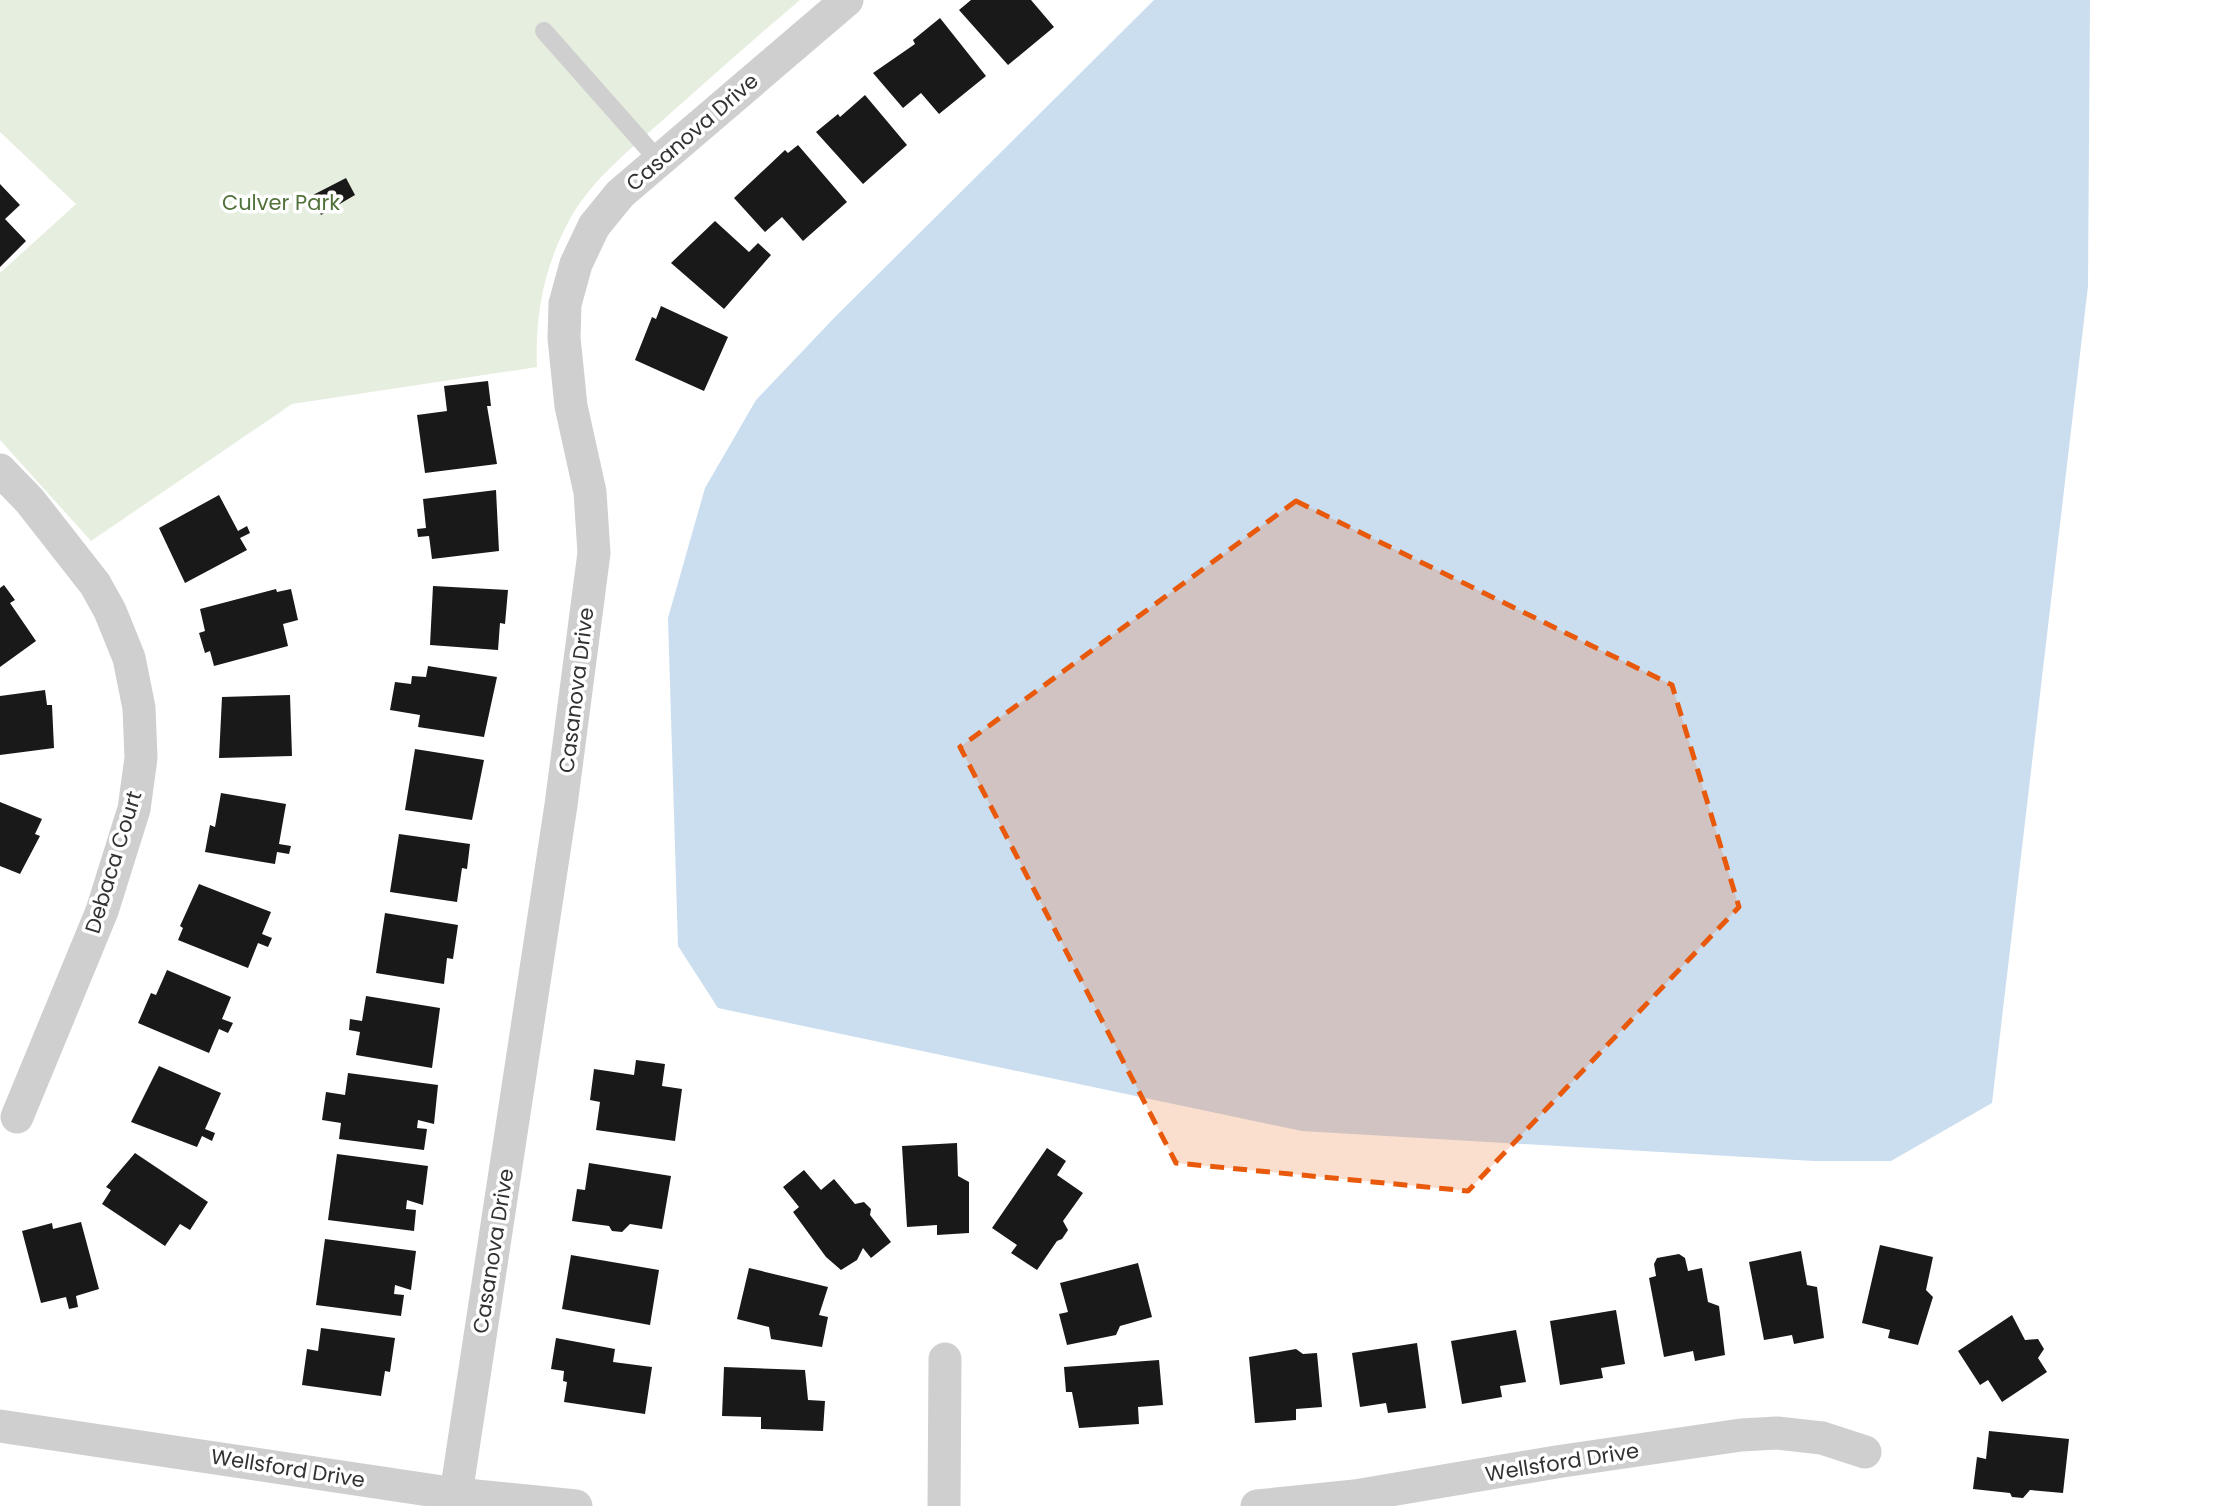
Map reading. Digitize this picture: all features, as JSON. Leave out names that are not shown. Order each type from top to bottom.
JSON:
[{"type":"street","name":"Casanova Drive","points":[[456,1494],[561,805],[594,553],[590,492],[571,406],[564,338],[565,304],[576,264],[594,226],[620,194],[847,0]]},
{"type":"street","name":"Debaca Court","points":[[0,470],[30,501],[95,584],[110,611],[129,658],[139,708],[141,758],[134,809],[102,911],[17,1117]]},
{"type":"street","points":[[944,1506],[945,1359]]},
{"type":"street","name":"Wellsford Drive","points":[[0,1426],[456,1494],[576,1506]]},
{"type":"street","name":"Wellsford Drive","points":[[1257,1506],[1355,1496],[1556,1462],[1741,1435],[1777,1433],[1822,1438],[1865,1452]]},
{"type":"lane","points":[[544,31],[659,161]]},
{"type":"highlighted area","points":[[1296,501],[1672,685],[1739,907],[1468,1191],[1176,1163],[960,747]]},
{"type":"green space","name":"Culver Park","points":[[0,0],[800,0],[625,153],[578,205],[561,237],[543,291],[537,367],[292,404],[91,541],[0,440],[0,273],[76,204],[0,132]]},
{"type":"water","points":[[1154,0],[2090,0],[2088,286],[1992,1103],[1891,1161],[1814,1161],[1302,1131],[718,1008],[678,946],[668,618],[705,488],[756,400],[834,318]]},
{"type":"building","points":[[971,0],[1031,0],[1054,27],[1008,65],[959,10]]},
{"type":"building","points":[[940,18],[986,76],[939,114],[921,93],[903,108],[873,73],[915,44],[913,40]]},
{"type":"building","points":[[865,95],[907,145],[863,184],[816,132],[838,114],[840,117]]},
{"type":"building","points":[[798,145],[847,202],[803,241],[782,217],[765,232],[734,198],[785,150],[788,153]]},
{"type":"building","points":[[346,178],[355,195],[321,215],[311,196]]},
{"type":"building","points":[[0,184],[20,205],[5,219],[26,241],[0,267]]},
{"type":"building","points":[[715,221],[749,252],[758,243],[771,255],[724,309],[671,263]]},
{"type":"building","points":[[661,306],[728,337],[704,391],[635,360],[652,317],[656,319]]},
{"type":"building","points":[[488,381],[491,406],[487,406],[497,464],[425,473],[417,415],[447,411],[444,386]]},
{"type":"building","points":[[496,490],[499,551],[432,559],[429,536],[418,537],[417,529],[426,528],[423,499]]},
{"type":"building","points":[[219,495],[238,531],[247,526],[250,533],[240,538],[247,550],[185,583],[159,528]]},
{"type":"building","points":[[4,585],[15,600],[10,603],[36,641],[0,667],[0,588]]},
{"type":"building","points":[[433,586],[508,590],[505,624],[500,623],[498,650],[430,645]]},
{"type":"building","points":[[276,589],[277,592],[291,589],[298,620],[283,624],[288,646],[214,666],[210,651],[205,653],[199,633],[205,631],[200,609]]},
{"type":"building","points":[[428,666],[497,677],[484,737],[418,727],[420,715],[390,710],[395,682],[411,684],[412,676],[426,677]]},
{"type":"building","points":[[45,690],[47,705],[52,705],[54,748],[0,755],[0,696]]},
{"type":"building","points":[[290,695],[292,756],[219,758],[222,697]]},
{"type":"building","points":[[415,749],[484,760],[472,820],[405,810]]},
{"type":"building","points":[[221,793],[286,804],[279,844],[291,846],[289,854],[277,852],[275,864],[205,852],[210,825],[215,827]]},
{"type":"building","points":[[0,802],[42,819],[35,834],[40,836],[20,874],[0,866]]},
{"type":"building","points":[[399,834],[470,844],[467,869],[462,868],[457,902],[390,892]]},
{"type":"building","points":[[199,884],[271,912],[262,934],[272,938],[268,947],[258,943],[248,968],[178,940],[183,928],[180,926]]},
{"type":"building","points":[[385,913],[458,925],[453,959],[447,958],[444,984],[376,973]]},
{"type":"building","points":[[167,970],[231,997],[222,1019],[233,1023],[228,1033],[219,1029],[209,1053],[138,1023],[151,993],[156,995]]},
{"type":"building","points":[[366,996],[440,1008],[432,1068],[356,1055],[360,1032],[349,1030],[350,1019],[362,1021]]},
{"type":"building","points":[[636,1060],[665,1064],[662,1086],[682,1089],[675,1141],[596,1130],[600,1102],[590,1100],[594,1069],[634,1075]]},
{"type":"building","points":[[159,1066],[221,1093],[205,1129],[215,1133],[212,1141],[202,1136],[197,1147],[131,1122]]},
{"type":"building","points":[[348,1073],[438,1085],[434,1124],[418,1120],[417,1128],[427,1129],[424,1150],[339,1139],[341,1123],[322,1120],[326,1092],[345,1095]]},
{"type":"building","points":[[957,1143],[958,1176],[969,1182],[969,1233],[937,1235],[937,1225],[907,1227],[902,1146]]},
{"type":"building","points":[[1047,1148],[1066,1161],[1057,1175],[1083,1193],[1063,1221],[1068,1230],[1037,1270],[1011,1253],[1017,1245],[992,1228]]},
{"type":"building","points":[[135,1153],[208,1202],[190,1230],[180,1224],[165,1246],[102,1204],[111,1190],[106,1187]]},
{"type":"building","points":[[337,1154],[428,1166],[423,1205],[407,1200],[406,1209],[416,1210],[414,1231],[328,1220]]},
{"type":"building","points":[[589,1163],[671,1176],[662,1229],[630,1224],[622,1232],[612,1231],[609,1226],[572,1221],[577,1189],[585,1190]]},
{"type":"building","points":[[804,1170],[821,1190],[834,1179],[855,1204],[864,1202],[871,1209],[870,1215],[891,1242],[871,1258],[863,1248],[857,1260],[841,1270],[826,1257],[793,1212],[799,1207],[783,1187]]},
{"type":"building","points":[[81,1222],[99,1289],[76,1296],[78,1307],[69,1309],[66,1297],[41,1303],[22,1231],[52,1223],[53,1229]]},
{"type":"building","points":[[325,1239],[416,1251],[411,1290],[395,1285],[394,1294],[404,1295],[401,1316],[316,1305]]},
{"type":"building","points":[[1880,1245],[1933,1257],[1926,1290],[1933,1297],[1918,1345],[1888,1338],[1890,1330],[1862,1323]]},
{"type":"building","points":[[1801,1251],[1807,1285],[1817,1287],[1824,1338],[1794,1344],[1792,1335],[1764,1340],[1749,1262]]},
{"type":"building","points":[[1679,1254],[1685,1258],[1688,1271],[1702,1268],[1708,1302],[1719,1306],[1725,1355],[1695,1361],[1693,1351],[1664,1357],[1649,1278],[1656,1276],[1654,1264],[1657,1258]]},
{"type":"building","points":[[571,1255],[659,1270],[650,1325],[562,1309]]},
{"type":"building","points":[[1138,1263],[1152,1317],[1120,1326],[1116,1335],[1067,1345],[1059,1314],[1068,1312],[1060,1283]]},
{"type":"building","points":[[749,1268],[828,1287],[819,1315],[828,1317],[822,1347],[771,1339],[769,1327],[737,1319]]},
{"type":"building","points":[[1616,1310],[1625,1364],[1601,1368],[1603,1378],[1560,1385],[1550,1321]]},
{"type":"building","points":[[2012,1315],[2025,1340],[2038,1339],[2044,1349],[2038,1358],[2047,1372],[2002,1402],[1988,1380],[1980,1385],[1958,1351]]},
{"type":"building","points":[[321,1328],[395,1338],[390,1372],[385,1371],[381,1396],[302,1385],[307,1349],[318,1351]]},
{"type":"building","points":[[1516,1330],[1526,1382],[1500,1386],[1502,1397],[1462,1404],[1451,1341]]},
{"type":"building","points":[[556,1338],[615,1349],[613,1362],[652,1367],[645,1414],[564,1402],[567,1382],[563,1381],[564,1371],[551,1369]]},
{"type":"building","points":[[1417,1343],[1426,1408],[1388,1413],[1386,1403],[1360,1407],[1352,1353]]},
{"type":"building","points":[[1296,1349],[1303,1354],[1317,1353],[1322,1407],[1296,1409],[1296,1420],[1255,1423],[1249,1357]]},
{"type":"building","points":[[1159,1360],[1163,1405],[1138,1407],[1139,1424],[1079,1428],[1072,1392],[1066,1392],[1064,1367]]},
{"type":"building","points":[[724,1367],[805,1370],[808,1400],[825,1401],[823,1431],[761,1429],[761,1417],[722,1416]]},
{"type":"building","points":[[1989,1431],[2069,1439],[2063,1493],[2030,1490],[2023,1498],[2012,1497],[2010,1493],[1973,1489],[1977,1457],[1986,1459]]}]
